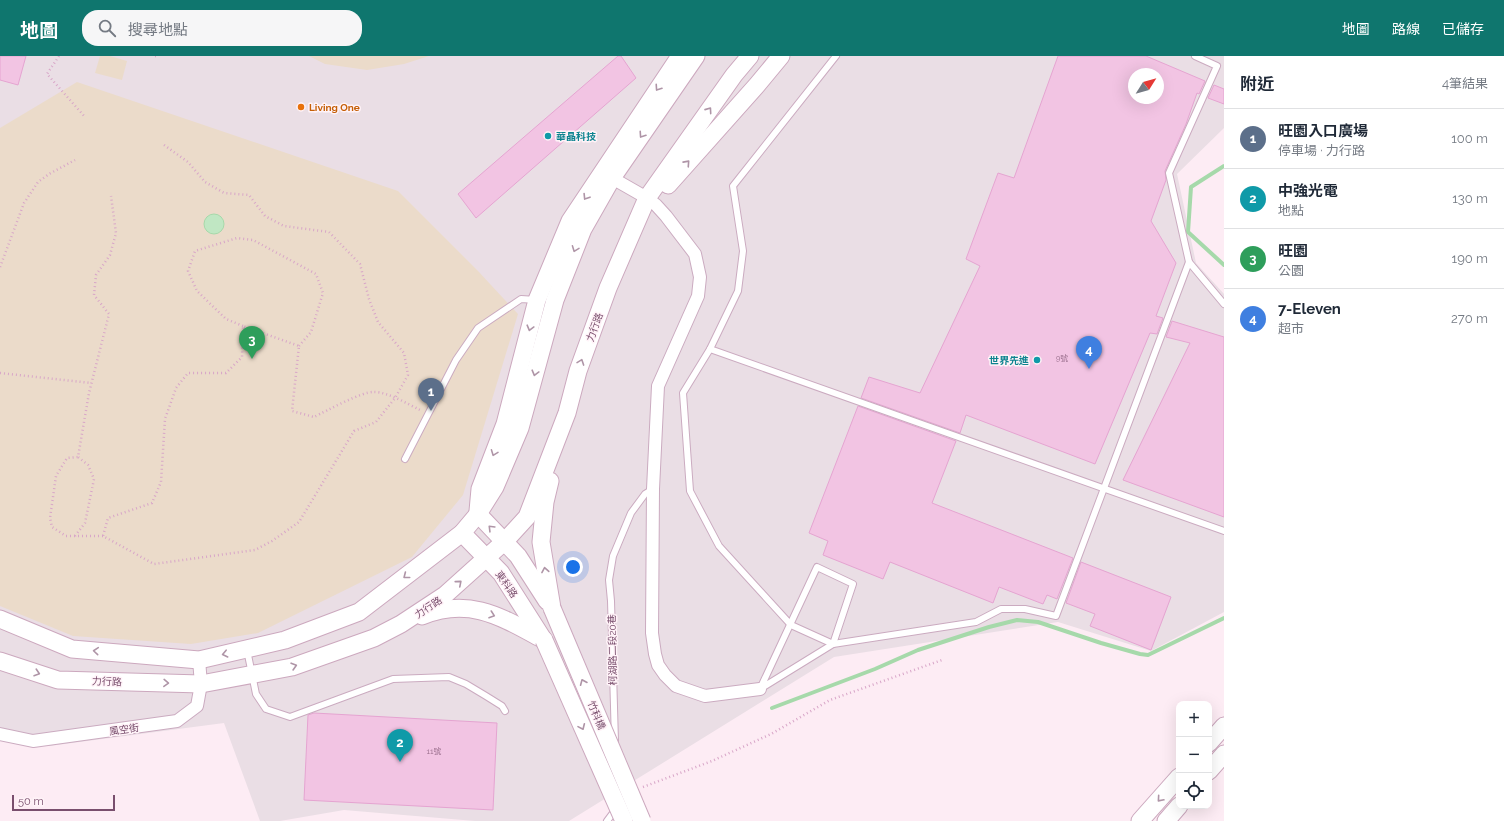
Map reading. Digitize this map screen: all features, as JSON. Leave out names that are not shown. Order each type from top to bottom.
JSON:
[{"type":"street","points":[[0,619],[72,649],[199,660],[285,640],[359,612],[462,533],[478,514],[495,487],[520,428],[555,300],[582,229],[607,175],[680,56]]},
{"type":"street","points":[[552,608],[518,556],[478,514],[480,489],[505,424],[538,300],[570,221],[607,175],[696,56]]},
{"type":"street","name":"力行路","points":[[0,661],[58,680],[201,684],[292,667],[374,638],[401,624],[445,595],[487,559],[527,517],[567,413],[578,371],[608,288],[635,225],[652,202],[734,75],[750,56]]},
{"type":"street","name":"力行路","points":[[652,202],[757,85],[781,56]]},
{"type":"street","points":[[607,175],[652,202],[695,254],[700,277],[698,296],[658,386],[653,489],[652,632],[658,665],[665,676],[676,686],[705,696],[760,689]]},
{"type":"street","points":[[552,608],[541,542],[544,502],[567,413]]},
{"type":"street","name":"東科路","points":[[462,533],[501,573],[544,640]]},
{"type":"street","points":[[401,624],[430,613],[451,608],[474,608],[501,618],[544,640]]},
{"type":"street","name":"竹科橋","points":[[552,608],[642,821]]},
{"type":"street","name":"竹科橋","points":[[544,640],[624,821]]},
{"type":"street","name":"風空街","points":[[0,734],[33,741],[177,721],[197,706],[201,684],[199,660]]},
{"type":"street","points":[[1212,740],[1224,726]]},
{"type":"street","points":[[1212,768],[1224,754]]},
{"type":"street","points":[[1140,821],[1176,780]]},
{"type":"street","points":[[1166,821],[1176,809]]},
{"type":"lane","points":[[833,644],[791,625],[719,546],[690,491],[683,393],[710,349],[738,291],[743,251],[733,186],[836,56]]},
{"type":"lane","points":[[1195,56],[1217,66],[1169,173],[1189,262],[1224,304]]},
{"type":"lane","points":[[760,689],[833,644],[976,622],[1001,609],[1025,609],[1056,616],[1189,262]]},
{"type":"lane","points":[[405,459],[456,360],[478,328],[521,299],[538,300]]},
{"type":"lane","points":[[710,349],[1224,531]]},
{"type":"lane","name":"柯湖路二段20巷","points":[[618,781],[613,702],[612,601],[609,580],[613,556],[631,513],[645,494],[653,489]]},
{"type":"lane","points":[[760,689],[817,567],[852,584],[833,644]]},
{"type":"lane","points":[[247,649],[256,694],[266,709],[290,716],[393,679],[449,677],[466,684],[486,696],[502,706],[505,711]]},
{"type":"lane","points":[[607,821],[623,799]]},
{"type":"path","points":[[60,56],[47,74],[85,117]]},
{"type":"path","points":[[75,536],[85,523],[94,479],[88,465],[78,457],[67,458],[56,476],[50,518],[52,527],[66,536],[75,536],[103,536],[154,564],[255,550],[272,541],[299,522],[354,431],[376,422],[395,398],[408,375],[404,353],[378,322],[369,299],[360,264],[329,232],[284,226],[265,216],[249,194],[224,193],[204,182],[188,162],[164,145]]},
{"type":"path","points":[[0,267],[24,203],[38,182],[49,174],[76,160]]},
{"type":"path","points":[[78,457],[92,383],[109,314],[94,295],[96,275],[110,255],[116,233],[111,196]]},
{"type":"path","points":[[299,346],[226,319],[197,291],[188,271],[195,251],[237,238],[253,240],[316,274],[323,293],[310,332],[299,346],[292,410],[314,417],[354,398],[374,392],[395,398],[428,414]]},
{"type":"path","points":[[103,536],[108,518],[152,503],[161,482],[165,419],[176,388],[188,372],[226,373],[242,357],[243,326]]},
{"type":"path","points":[[0,373],[92,383]]},
{"type":"path","points":[[641,787],[712,761],[771,734],[830,700],[942,660]]},
{"type":"shaded area","points":[[0,56],[1224,56],[1224,128],[1177,174],[1196,263],[1224,294],[1224,612],[1151,651],[1058,622],[834,657],[569,821],[475,821],[344,810],[280,821],[260,821],[224,723],[49,746],[0,727]]},
{"type":"shaded area","points":[[100,56],[110,56],[127,61],[122,80],[95,73]]},
{"type":"shaded area","points":[[309,56],[429,56],[404,64],[367,70],[325,64]]},
{"type":"shaded area","points":[[77,82],[398,191],[478,271],[518,314],[463,495],[412,557],[258,633],[191,644],[73,636],[0,606],[0,128]]},
{"type":"shaded area","points":[[214,214],[221,217],[224,224],[221,231],[214,234],[207,231],[204,224],[207,217]]},
{"type":"building","points":[[0,56],[26,56],[18,85],[0,80]]},
{"type":"building","name":"華晶科技","points":[[618,56],[621,56],[636,78],[476,218],[458,194]]},
{"type":"building","name":"世界先進","points":[[1058,56],[1146,56],[1205,81],[1199,94],[1197,93],[1186,124],[1165,171],[1166,180],[1151,221],[1176,263],[1156,316],[1163,318],[1157,334],[1150,333],[1095,464],[966,415],[960,433],[861,398],[869,377],[920,393],[980,266],[966,259],[998,173],[1014,178]]},
{"type":"building","points":[[1214,85],[1224,89],[1224,104],[1208,98]]},
{"type":"building","points":[[1172,321],[1224,337],[1224,517],[1123,480],[1190,343],[1166,337]]},
{"type":"building","points":[[858,406],[956,441],[932,503],[1073,558],[1057,599],[1047,595],[1043,604],[999,587],[993,603],[890,562],[883,579],[823,555],[828,541],[809,533]]},
{"type":"building","points":[[1081,562],[1171,597],[1151,650],[1090,626],[1095,614],[1066,603]]},
{"type":"building","points":[[314,713],[497,723],[493,810],[304,800],[308,715]]},
{"type":"waterway","points":[[1224,166],[1191,187],[1188,232],[1224,265]]},
{"type":"waterway","points":[[772,708],[875,669],[918,650],[989,627],[1017,620],[1038,622],[1101,643],[1148,655],[1224,618]]},
{"type":"place","name":"Living One","points":[[301,107]]},
{"type":"place","name":"華晶科技","points":[[548,136]]},
{"type":"place","name":"旺園","points":[[252,359]]},
{"type":"place","name":"世界先進","points":[[1037,360]]},
{"type":"place","name":"7-Eleven","points":[[1089,369]]},
{"type":"place","name":"旺園入口廣場","points":[[431,411]]},
{"type":"place","name":"中強光電","points":[[400,762]]}]
